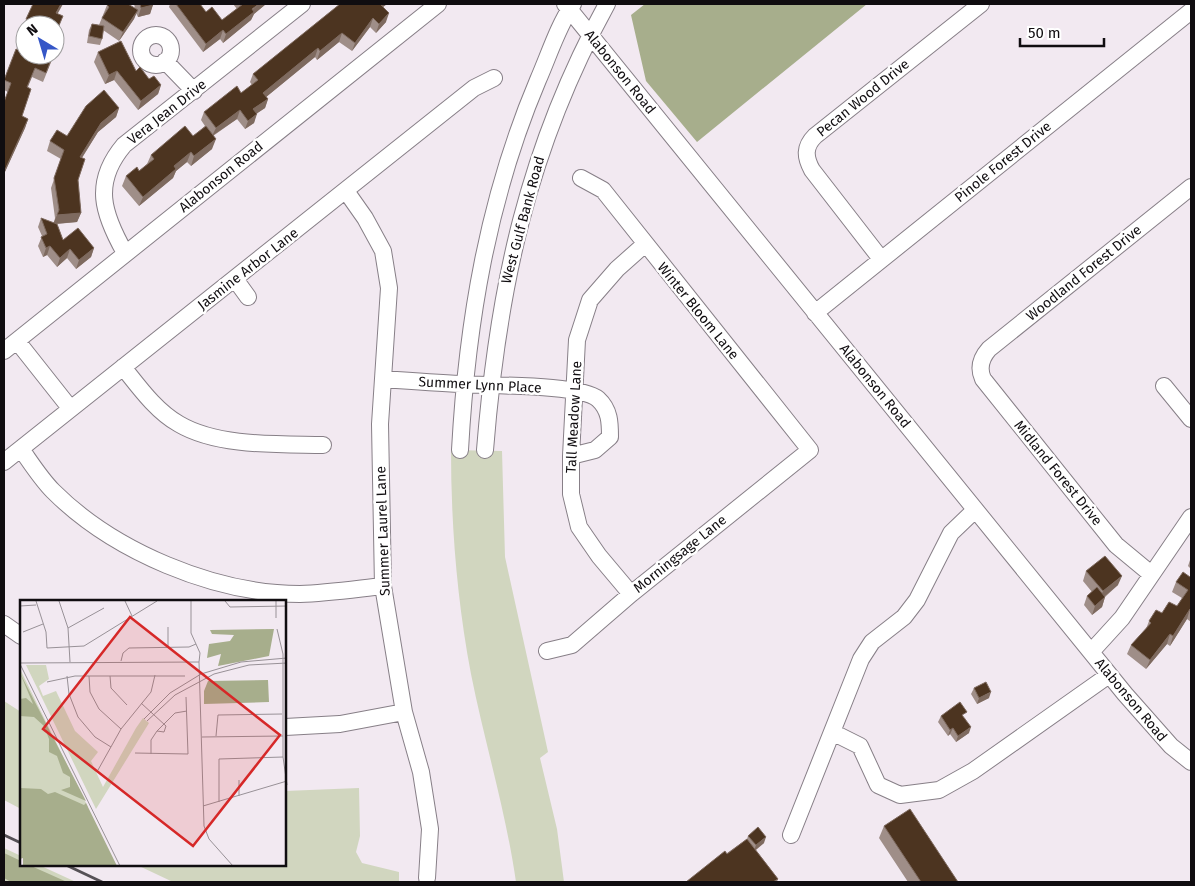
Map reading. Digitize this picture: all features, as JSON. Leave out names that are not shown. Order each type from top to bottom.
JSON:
[{"type":"street","name":"Vera Jean Drive","points":[[125,253],[109,224],[104,206],[103,188],[108,170],[115,156],[124,146],[302,4]]},
{"type":"street","name":"Alabonson Road","points":[[4,352],[125,253],[438,4]]},
{"type":"street","name":"West Gulf Bank Road","points":[[485,450],[490,384],[502,302],[523,209],[544,139],[590,35],[607,4]]},
{"type":"street","name":"Pecan Wood Drive","points":[[881,259],[812,170],[807,157],[807,146],[815,136],[981,4]]},
{"type":"street","name":"Alabonson Road","points":[[569,6],[590,35],[1109,675],[1171,746],[1191,762]]},
{"type":"street","name":"West Gulf Bank Road","points":[[460,450],[464,385],[478,282],[505,168],[526,108],[569,6]]},
{"type":"street","name":"Pinole Forest Drive","points":[[815,313],[1191,11]]},
{"type":"street","points":[[165,61],[194,91]]},
{"type":"street","name":"Jasmine Arbor Lane","points":[[4,462],[474,88],[494,78]]},
{"type":"street","name":"Winter Bloom Lane","points":[[581,178],[603,190],[644,245],[810,450]]},
{"type":"street","name":"Woodland Forest Drive","points":[[981,363],[989,349],[1191,186]]},
{"type":"street","name":"Summer Laurel Lane","points":[[346,191],[365,218],[383,252],[389,288],[380,424],[383,586],[404,712],[421,772],[430,829],[427,878]]},
{"type":"street","name":"Tall Meadow Lane","points":[[631,594],[598,556],[579,527],[571,494],[571,456],[576,392],[577,340],[590,300],[617,268],[644,245]]},
{"type":"street","points":[[235,279],[248,297]]},
{"type":"street","points":[[17,341],[70,408]]},
{"type":"street","name":"Midland Forest Drive","points":[[981,363],[980,368],[983,379],[1116,546],[1151,574]]},
{"type":"street","points":[[123,367],[149,399],[180,424],[221,439],[268,444],[323,445]]},
{"type":"street","name":"Summer Lynn Place","points":[[384,379],[464,385],[490,384],[576,392],[598,398],[610,417],[610,438],[595,450],[571,456]]},
{"type":"street","points":[[1164,386],[1191,419]]},
{"type":"street","points":[[21,449],[52,490],[92,525],[141,553],[199,577],[251,590],[299,594],[383,586]]},
{"type":"street","name":"Morningsage Lane","points":[[547,650],[572,645],[631,594],[810,450]]},
{"type":"street","points":[[791,835],[861,660],[872,642],[904,617],[926,585],[951,533],[975,510]]},
{"type":"street","points":[[1091,652],[1122,618],[1191,517]]},
{"type":"street","points":[[4,624],[20,635]]},
{"type":"street","points":[[832,732],[860,746],[878,785],[900,795],[939,790],[981,766],[1109,675]]},
{"type":"street","points":[[286,727],[340,724],[404,712]]},
{"type":"green space","points":[[645,4],[867,4],[697,142],[646,81],[631,15]]},
{"type":"green space","points":[[451,450],[502,451],[505,557],[548,752],[540,758],[557,829],[564,882],[516,882],[507,830],[466,646],[456,562]]},
{"type":"green space","points":[[4,701],[20,711],[20,808],[4,800]]},
{"type":"green space","points":[[359,788],[360,836],[356,852],[362,863],[399,872],[399,882],[173,882],[139,866],[286,866],[286,791]]},
{"type":"green space","points":[[4,848],[20,856],[20,866],[41,866],[76,882],[4,882]]},
{"type":"green space","points":[[4,853],[20,861],[20,866],[31,866],[67,882],[11,882],[4,878]]},
{"type":"building","points":[[33,4],[61,4],[56,13],[61,15],[28,15]]},
{"type":"building","points":[[108,4],[128,4],[138,10],[123,32],[102,18],[109,7]]},
{"type":"building","points":[[140,4],[153,4],[153,5],[141,8]]},
{"type":"building","points":[[176,4],[200,4],[206,12],[212,7],[222,20],[243,4],[259,4],[252,9],[254,12],[226,34],[223,30],[206,44]]},
{"type":"building","points":[[340,4],[380,4],[389,13],[379,24],[373,18],[355,43],[342,33],[320,51],[318,48],[263,93],[268,99],[253,109],[257,114],[248,121],[240,110],[216,128],[204,112],[237,86],[241,93],[258,80],[253,74]]},
{"type":"building","points":[[92,24],[104,26],[102,39],[89,36]]},
{"type":"building","points":[[121,41],[136,71],[140,67],[149,79],[154,76],[161,85],[141,101],[117,71],[109,75],[98,52]]},
{"type":"building","points":[[15,52],[15,65],[49,65],[46,73],[35,68],[27,87],[31,89],[22,116],[28,119],[4,172],[4,102],[11,83],[4,80]]},
{"type":"building","points":[[104,90],[119,108],[101,123],[80,157],[85,159],[78,180],[81,213],[57,215],[59,210],[54,178],[64,150],[50,141],[57,130],[67,136],[86,106]]},
{"type":"building","points":[[185,126],[193,136],[206,126],[216,139],[194,156],[191,152],[174,166],[176,169],[143,197],[126,176],[137,167],[139,171],[154,159],[151,155]]},
{"type":"building","points":[[41,218],[57,224],[63,240],[78,228],[94,248],[79,260],[70,249],[60,258],[50,246],[46,248],[41,237],[47,234]]},
{"type":"building","points":[[1105,556],[1122,576],[1103,591],[1086,571]]},
{"type":"building","points":[[1183,572],[1190,577],[1191,575],[1191,610],[1173,636],[1170,634],[1150,660],[1131,645],[1151,623],[1149,621],[1156,610],[1162,613],[1169,602],[1177,606],[1188,590],[1176,582]]},
{"type":"building","points":[[1097,587],[1105,597],[1095,606],[1087,596]]},
{"type":"building","points":[[986,682],[991,692],[979,698],[974,688]]},
{"type":"building","points":[[960,702],[967,712],[962,715],[971,727],[958,736],[953,728],[950,730],[941,716]]},
{"type":"building","points":[[910,809],[958,882],[921,882],[884,826]]},
{"type":"building","points":[[758,827],[766,837],[756,845],[748,836]]},
{"type":"building","points":[[747,839],[778,879],[773,882],[686,882],[725,851],[727,854]]},
{"type":"railway","points":[[4,835],[20,843]]},
{"type":"railway","points":[[68,866],[102,882]]}]
